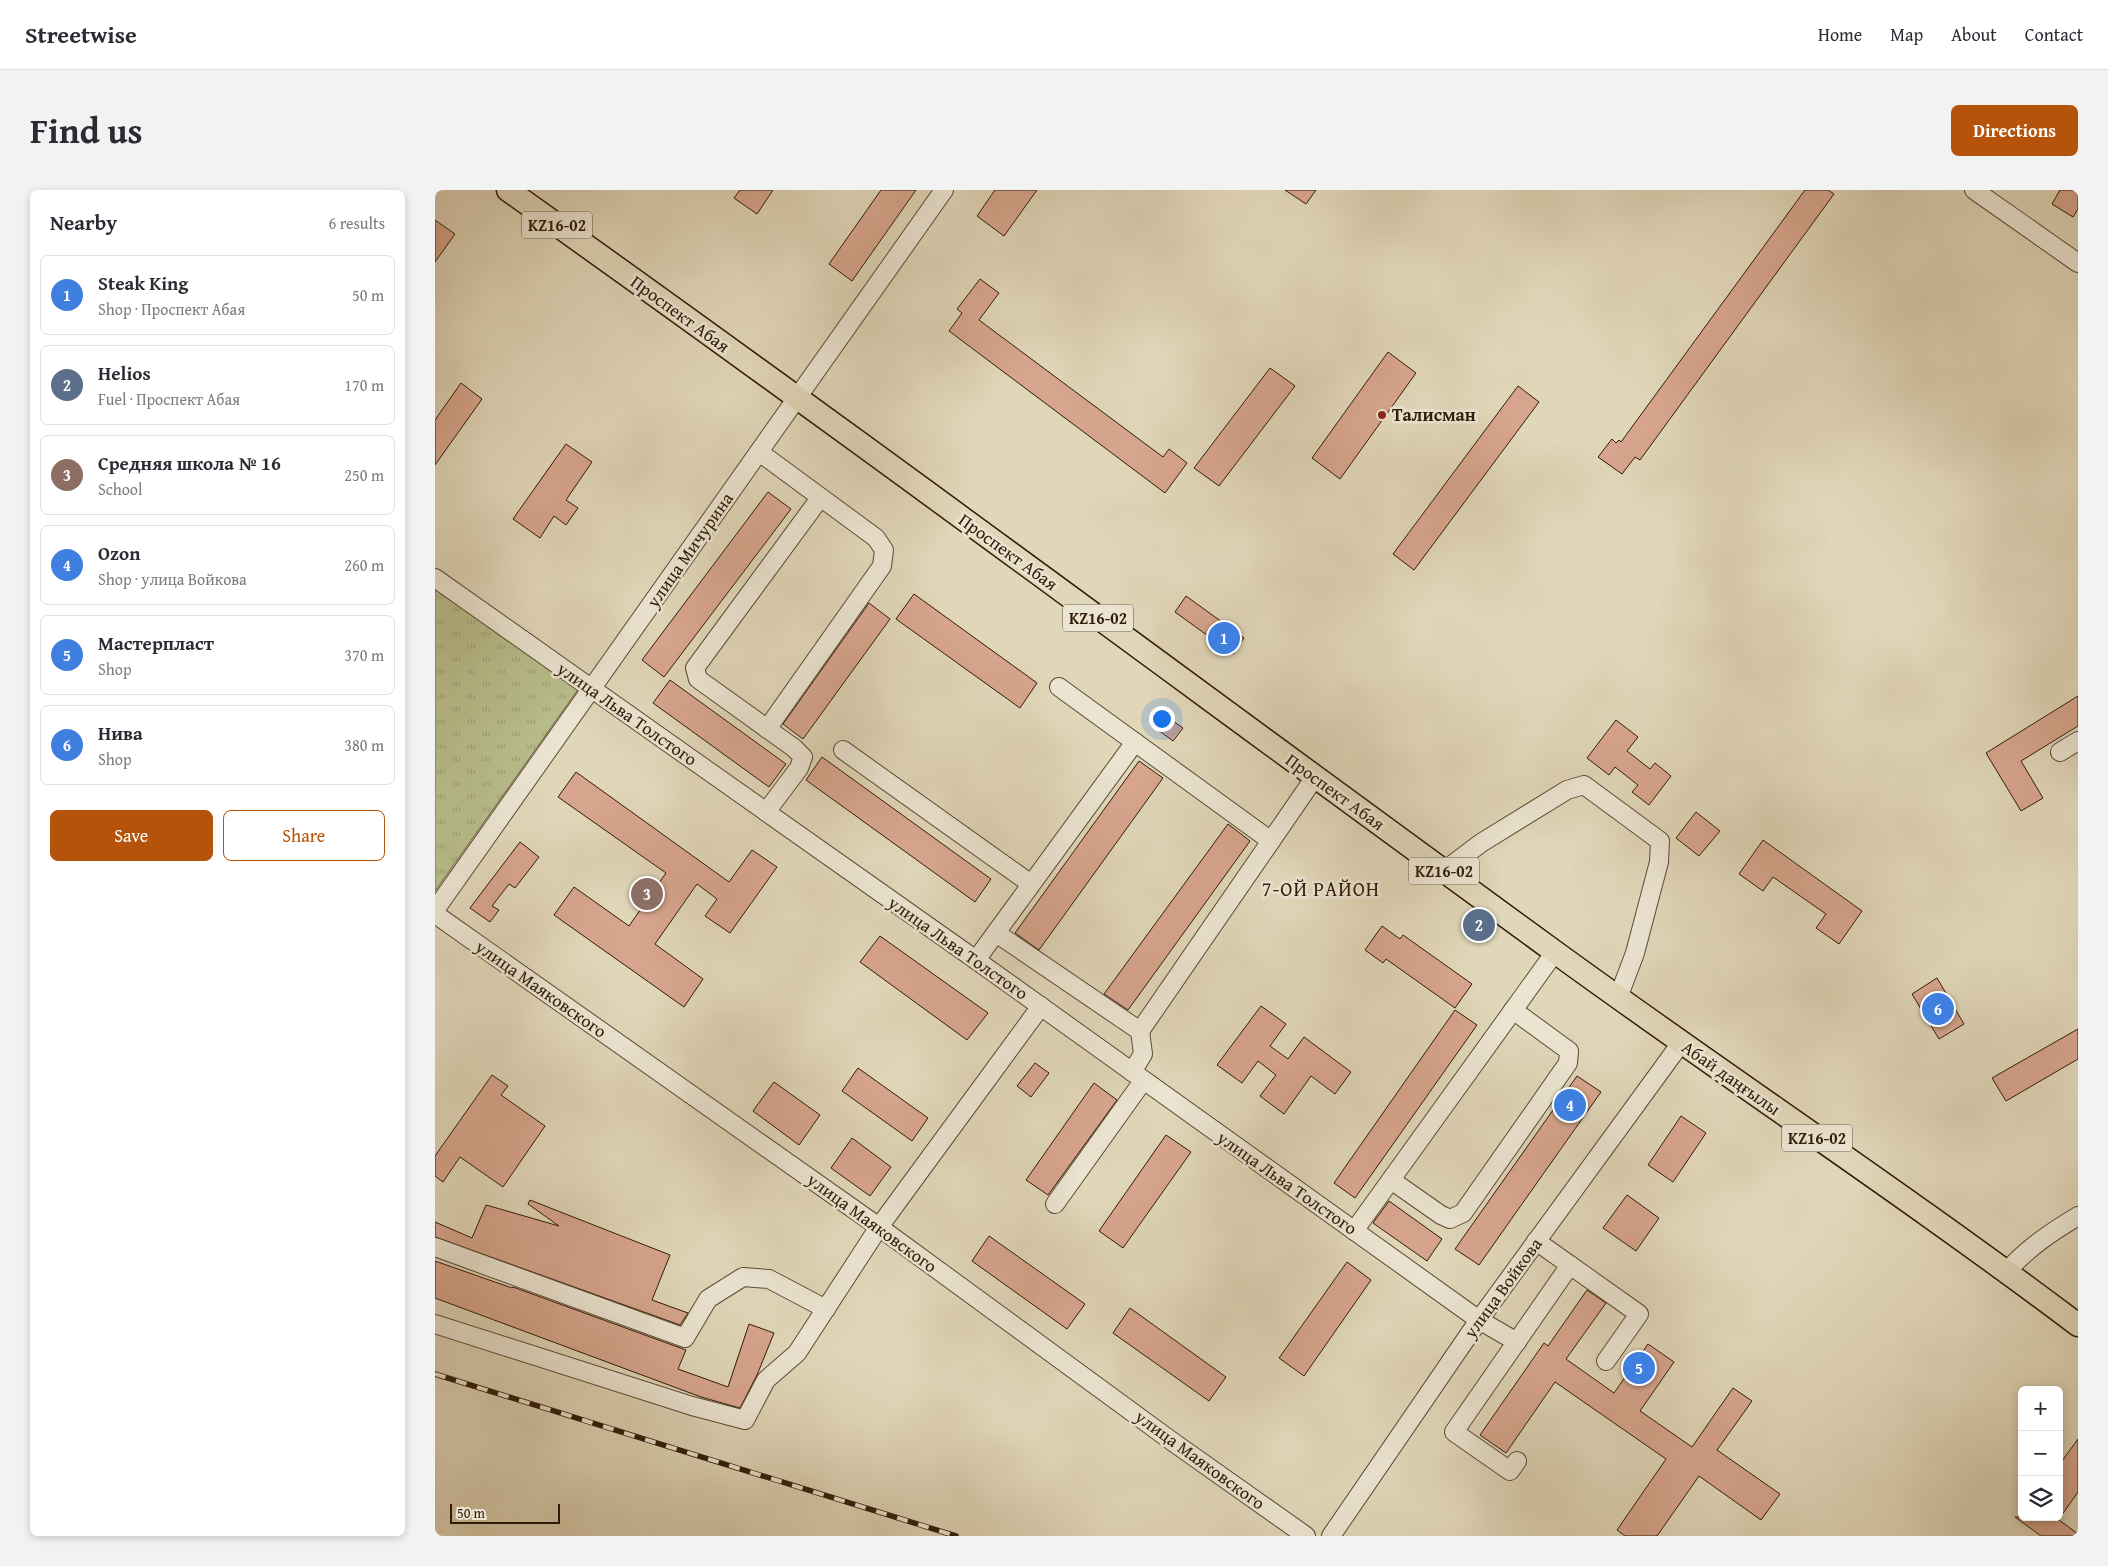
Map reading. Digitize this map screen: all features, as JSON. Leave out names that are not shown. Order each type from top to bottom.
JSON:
[{"type":"main road","name":"Проспект Абая","points":[[508,190],[1555,952]]},
{"type":"main road","name":"Абай даңғылы","points":[[1555,952],[1681,1044],[2007,1271],[2078,1325]]},
{"type":"street","name":"улица Мичурина","points":[[435,912],[944,190]]},
{"type":"street","points":[[1974,190],[2078,263]]},
{"type":"street","points":[[759,452],[876,538],[884,550],[882,566],[767,729]]},
{"type":"street","points":[[766,812],[799,768],[803,757],[794,748],[698,678],[695,668],[821,498]]},
{"type":"street","name":"улица Льва Толстого","points":[[435,578],[1041,1006],[1479,1320],[1517,1342]]},
{"type":"street","points":[[1059,687],[1271,841]]},
{"type":"street","points":[[2059,752],[2078,741]]},
{"type":"street","points":[[976,960],[1135,742]]},
{"type":"street","points":[[843,750],[1031,884]]},
{"type":"street","points":[[1055,1204],[1138,1077],[1143,1054],[1140,1031],[1315,777]]},
{"type":"street","points":[[1444,871],[1481,843],[1567,790],[1584,785],[1660,841],[1659,862],[1633,964],[1619,998]]},
{"type":"street","name":"улица Маяковского","points":[[435,912],[879,1227],[1173,1442],[1306,1536]]},
{"type":"street","points":[[995,933],[1140,1031]]},
{"type":"street","points":[[1354,1231],[1555,952]]},
{"type":"street","points":[[435,1324],[692,1406],[745,1420],[766,1380],[797,1353],[879,1227],[1041,1006]]},
{"type":"street","points":[[1391,1180],[1445,1217],[1450,1219],[1463,1213],[1568,1063],[1569,1051],[1513,1010]]},
{"type":"street","name":"улица Войкова","points":[[1331,1536],[1479,1320],[1681,1044]]},
{"type":"street","points":[[2007,1271],[2025,1252],[2048,1234],[2078,1216]]},
{"type":"street","points":[[1537,1241],[1639,1314],[1606,1361]]},
{"type":"street","points":[[435,1247],[685,1338],[708,1299],[743,1277],[769,1278],[825,1309]]},
{"type":"street","points":[[1517,1461],[1510,1471],[1454,1432],[1570,1265]]},
{"type":"green space","points":[[435,586],[579,688],[435,891]]},
{"type":"building","points":[[740,190],[773,190],[757,214],[734,198]]},
{"type":"building","points":[[881,190],[916,190],[852,281],[829,264]]},
{"type":"building","points":[[995,190],[1037,190],[1004,236],[977,216]]},
{"type":"building","points":[[1285,190],[1316,190],[1306,204]]},
{"type":"building","points":[[1805,190],[1828,190],[1834,194],[1640,460],[1635,457],[1622,474],[1598,457],[1612,439],[1616,443],[1619,440],[1621,442]]},
{"type":"building","points":[[2060,190],[2078,190],[2078,209],[2073,217],[2052,204]]},
{"type":"building","points":[[435,220],[455,234],[435,262]]},
{"type":"building","points":[[980,279],[999,293],[979,320],[1163,457],[1169,449],[1187,463],[1165,493],[949,331],[962,313],[957,309]]},
{"type":"building","points":[[1388,352],[1416,373],[1340,479],[1312,458]]},
{"type":"building","points":[[1270,368],[1295,386],[1219,486],[1194,468]]},
{"type":"building","points":[[461,383],[482,399],[435,465],[435,420]]},
{"type":"building","points":[[1518,386],[1539,402],[1414,570],[1393,554]]},
{"type":"building","points":[[566,444],[592,462],[566,500],[578,508],[566,525],[554,516],[540,538],[513,519]]},
{"type":"building","points":[[768,492],[791,509],[664,677],[642,660]]},
{"type":"building","points":[[914,594],[1037,683],[1020,708],[896,619]]},
{"type":"building","points":[[1186,596],[1244,638],[1233,654],[1175,612]]},
{"type":"building","points":[[869,603],[890,619],[803,739],[783,724]]},
{"type":"building","points":[[670,680],[786,764],[769,787],[653,703]]},
{"type":"building","points":[[2078,696],[2078,726],[2021,761],[2043,798],[2021,811],[1986,753]]},
{"type":"building","points":[[1167,717],[1183,728],[1173,741],[1158,730]]},
{"type":"building","points":[[1616,720],[1638,737],[1627,751],[1650,769],[1655,763],[1671,776],[1649,805],[1632,792],[1638,785],[1615,767],[1609,775],[1587,758]]},
{"type":"building","points":[[822,757],[991,879],[975,902],[806,780]]},
{"type":"building","points":[[1139,761],[1163,778],[1039,950],[1015,933]]},
{"type":"building","points":[[576,772],[729,882],[752,850],[777,867],[730,933],[705,916],[717,899],[697,884],[655,944],[703,979],[684,1007],[554,915],[574,887],[629,926],[666,873],[558,797]]},
{"type":"building","points":[[1696,812],[1720,831],[1699,856],[1676,838]]},
{"type":"building","points":[[1228,824],[1250,841],[1128,1010],[1104,994]]},
{"type":"building","points":[[1763,840],[1862,911],[1839,944],[1816,928],[1826,914],[1773,877],[1763,891],[1739,874]]},
{"type":"building","points":[[520,842],[539,857],[515,888],[509,884],[492,906],[499,910],[490,922],[470,908]]},
{"type":"building","points":[[1382,926],[1400,939],[1403,935],[1472,984],[1455,1008],[1386,959],[1383,963],[1365,950]]},
{"type":"building","points":[[880,936],[988,1013],[967,1040],[860,962]]},
{"type":"building","points":[[1937,978],[1964,1024],[1939,1039],[1912,994]]},
{"type":"building","points":[[1261,1006],[1286,1024],[1270,1046],[1288,1059],[1304,1037],[1351,1072],[1335,1094],[1311,1076],[1284,1114],[1260,1096],[1276,1075],[1258,1061],[1242,1083],[1217,1065]]},
{"type":"building","points":[[1455,1010],[1477,1025],[1355,1198],[1334,1183]]},
{"type":"building","points":[[2078,1029],[2078,1059],[2006,1101],[1992,1078]]},
{"type":"building","points":[[1035,1063],[1049,1073],[1031,1097],[1017,1086]]},
{"type":"building","points":[[858,1068],[928,1118],[912,1141],[842,1091]]},
{"type":"building","points":[[492,1075],[508,1086],[501,1095],[545,1126],[503,1187],[460,1157],[443,1182],[435,1176],[435,1156]]},
{"type":"building","points":[[1577,1076],[1601,1092],[1479,1265],[1455,1249]]},
{"type":"building","points":[[774,1082],[820,1115],[799,1145],[753,1111]]},
{"type":"building","points":[[1094,1083],[1117,1100],[1048,1195],[1026,1180]]},
{"type":"building","points":[[1681,1116],[1706,1133],[1673,1182],[1648,1165]]},
{"type":"building","points":[[1166,1135],[1191,1152],[1123,1248],[1099,1231]]},
{"type":"building","points":[[852,1138],[891,1167],[870,1196],[831,1168]]},
{"type":"building","points":[[1627,1195],[1659,1218],[1636,1251],[1603,1228]]},
{"type":"building","points":[[530,1200],[670,1255],[652,1300],[688,1313],[680,1325],[435,1237],[435,1222],[472,1238],[486,1205],[559,1226],[528,1204]]},
{"type":"building","points":[[1389,1201],[1442,1239],[1427,1261],[1373,1223]]},
{"type":"building","points":[[989,1236],[1085,1304],[1067,1329],[972,1261]]},
{"type":"building","points":[[435,1261],[513,1287],[686,1350],[678,1369],[728,1387],[749,1324],[774,1333],[757,1375],[740,1408],[701,1397],[435,1298]]},
{"type":"building","points":[[1347,1262],[1371,1280],[1304,1376],[1279,1358]]},
{"type":"building","points":[[1587,1290],[1606,1303],[1566,1359],[1614,1393],[1648,1344],[1674,1362],[1640,1411],[1692,1447],[1733,1388],[1752,1401],[1717,1450],[1780,1494],[1761,1520],[1699,1476],[1657,1536],[1625,1536],[1617,1530],[1666,1459],[1555,1382],[1506,1453],[1480,1435],[1544,1343],[1548,1346]]},
{"type":"building","points":[[1130,1308],[1226,1377],[1209,1401],[1113,1333]]},
{"type":"building","points":[[2078,1439],[2078,1492],[2063,1513],[2063,1476],[2063,1460]]},
{"type":"building","points":[[2020,1521],[2060,1521],[2078,1534],[2078,1536],[2041,1536]]},
{"type":"railway","points":[[435,1374],[956,1536]]},
{"type":"place","name":"Талисман","points":[[1382,415]]},
{"type":"place","name":"Steak King","points":[[1224,638]]},
{"type":"place","name":"Средняя школа № 16","points":[[647,894]]},
{"type":"place","name":"Helios","points":[[1479,925]]},
{"type":"place","name":"Нива","points":[[1938,1009]]},
{"type":"place","name":"Ozon","points":[[1570,1105]]},
{"type":"place","name":"Мастерпласт","points":[[1639,1368]]},
{"type":"district","name":"7-ОЙ РАЙОН","points":[[1321,889]]}]
